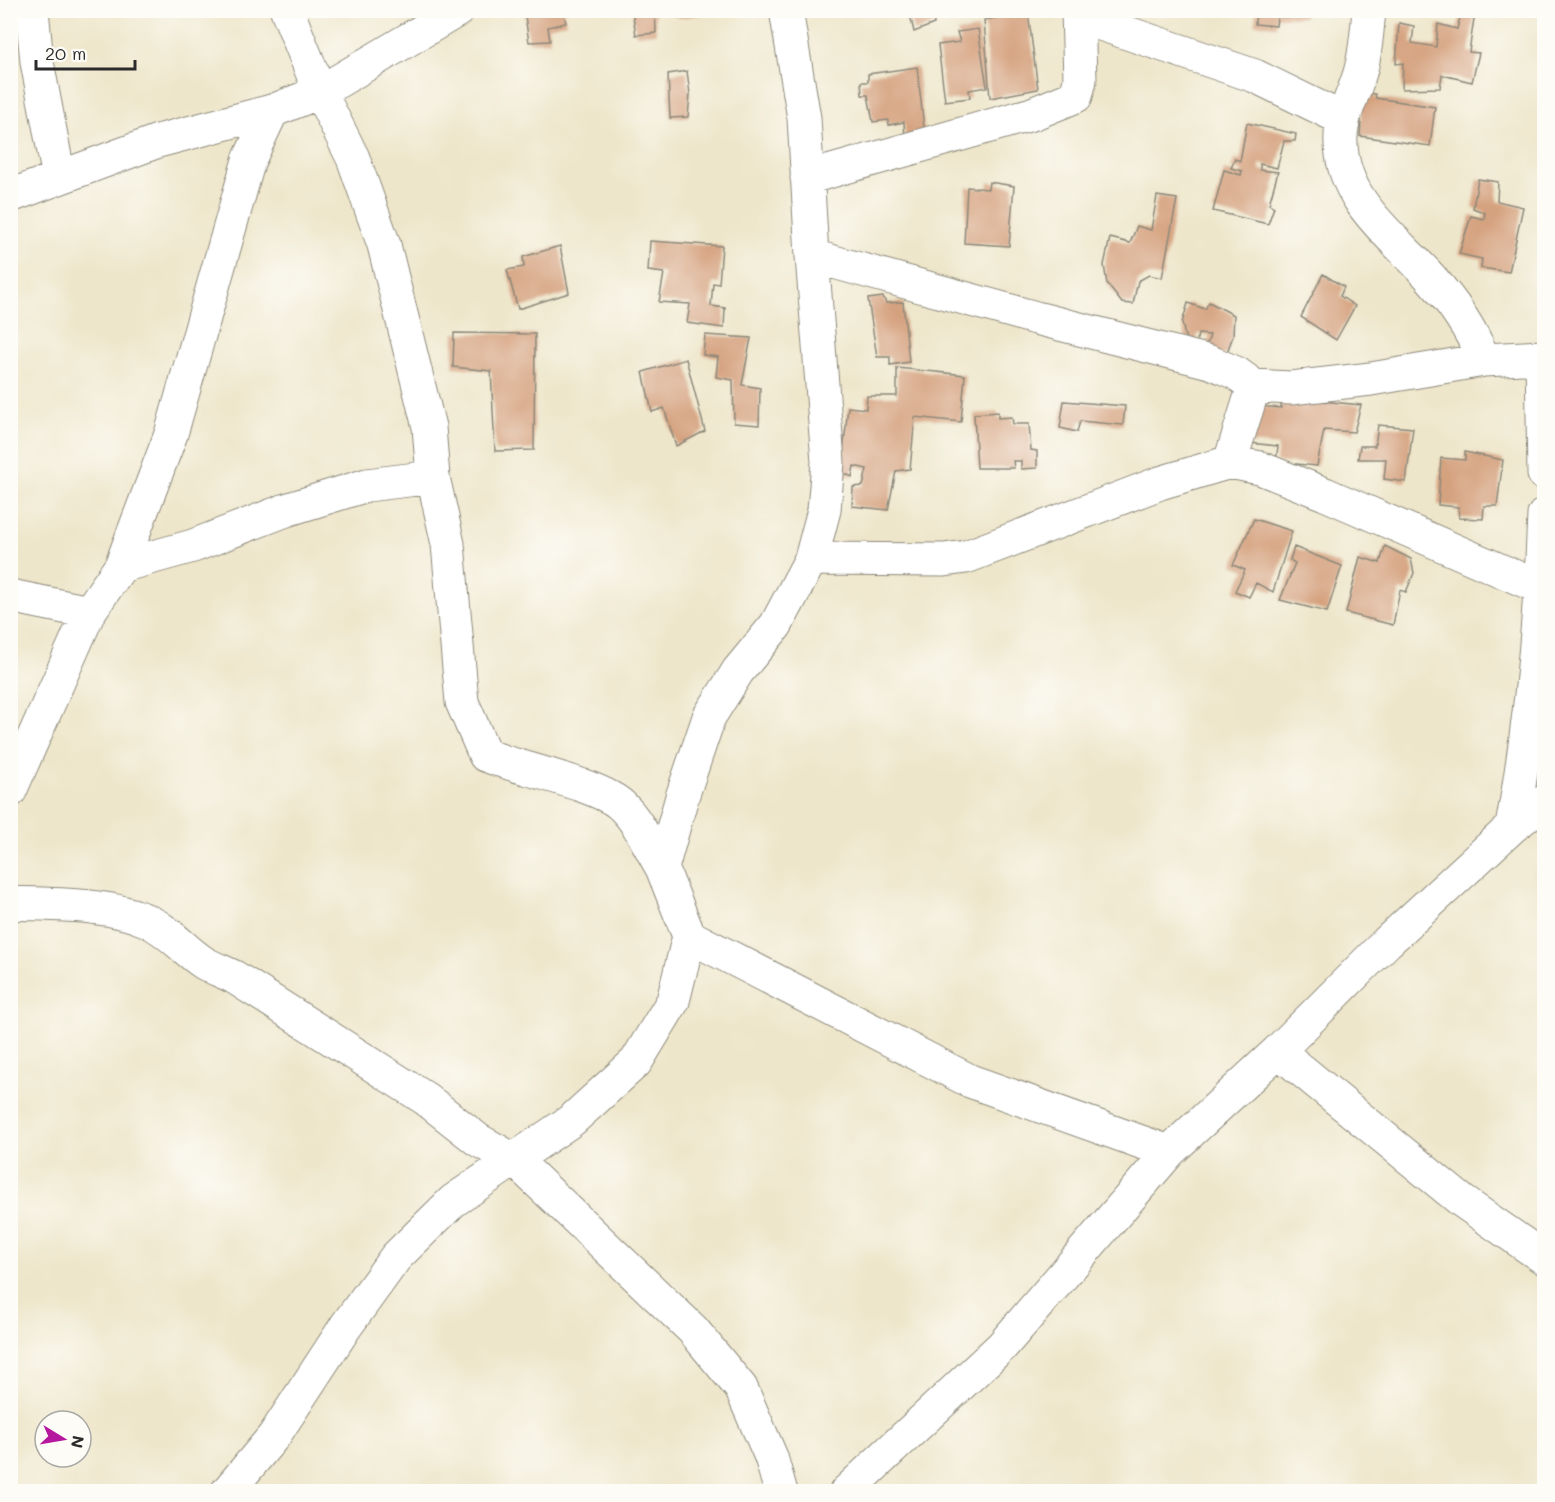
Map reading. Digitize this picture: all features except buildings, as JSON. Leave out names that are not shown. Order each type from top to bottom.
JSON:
[{"type":"street","points":[[32,10],[37,62],[59,178]]},
{"type":"street","points":[[227,1491],[274,1436],[346,1326],[396,1257],[453,1201],[516,1161],[572,1120],[636,1062],[673,1001],[688,936],[662,868],[621,805],[586,787],[513,766],[485,754],[462,702],[448,544],[433,477],[429,427],[384,245],[353,158],[320,92],[287,10]]},
{"type":"street","points":[[10,196],[158,141],[272,111],[320,92],[458,10]]},
{"type":"street","points":[[662,868],[709,717],[738,671],[776,624],[811,559],[824,510],[828,462],[804,118],[786,10]]},
{"type":"street","points":[[1369,10],[1362,69],[1343,119],[1341,143],[1346,176],[1371,217],[1430,277],[1471,329],[1484,360]]},
{"type":"street","points":[[807,178],[1032,114],[1076,96],[1080,80],[1079,14],[1255,76],[1343,119]]},
{"type":"street","points":[[10,791],[89,612],[121,566],[171,434],[249,160],[272,111]]},
{"type":"street","points":[[812,256],[1036,318],[1210,362],[1236,373],[1254,386],[1291,388],[1371,380],[1484,360],[1543,357],[1545,474]]},
{"type":"street","points":[[1230,462],[1254,386]]},
{"type":"street","points":[[811,559],[944,560],[966,557],[1160,483],[1230,462],[1260,468],[1325,494],[1541,588]]},
{"type":"street","points":[[121,566],[193,546],[286,510],[367,484],[433,477]]},
{"type":"street","points":[[1512,827],[1525,756],[1541,588],[1545,514]]},
{"type":"street","points":[[10,596],[89,612]]},
{"type":"street","points":[[846,1491],[1002,1346],[1169,1152],[1278,1051],[1386,942],[1512,827],[1545,802]]},
{"type":"street","points":[[10,903],[78,906],[128,914],[147,921],[178,939],[203,962],[234,976],[426,1099],[478,1140],[516,1161],[693,1330],[741,1388],[771,1457],[781,1491]]},
{"type":"street","points":[[688,936],[970,1081],[1169,1152]]},
{"type":"street","points":[[1278,1051],[1462,1201],[1545,1258]]}]
